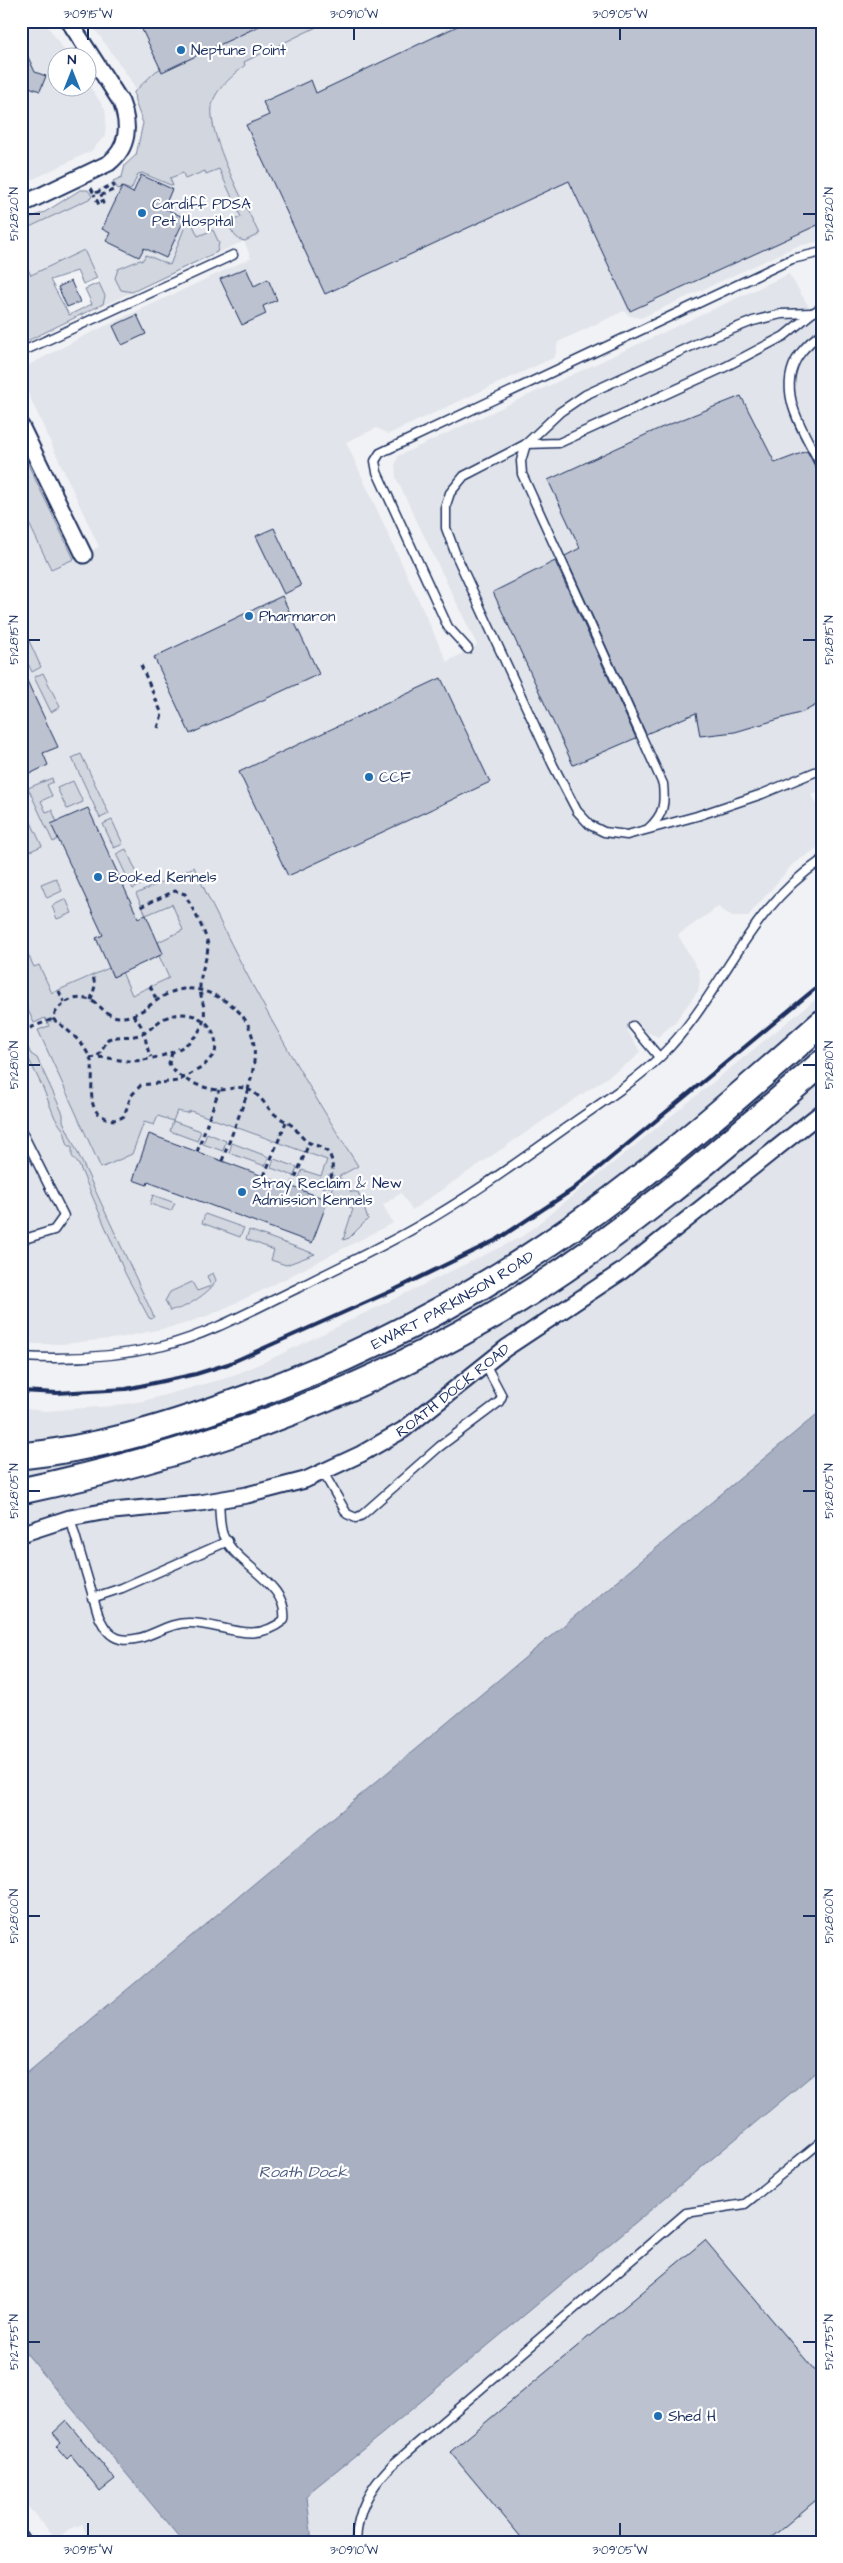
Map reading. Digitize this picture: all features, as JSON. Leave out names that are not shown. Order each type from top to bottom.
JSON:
[{"type":"main road","name":"EWART PARKINSON ROAD","points":[[21,1456],[93,1444],[172,1424],[264,1392],[348,1357],[414,1324],[488,1283],[611,1200],[686,1140],[822,1024]]},
{"type":"main road","name":"EWART PARKINSON ROAD","points":[[21,1491],[181,1452],[308,1407],[355,1387],[488,1318],[572,1265],[638,1216],[704,1164],[822,1063]]},
{"type":"street","points":[[21,205],[109,163],[122,149],[126,139],[126,116],[121,102],[68,21]]},
{"type":"street","points":[[21,426],[84,555]]},
{"type":"street","name":"ROATH DOCK ROAD","points":[[21,1534],[70,1518],[102,1512],[219,1500],[288,1485],[323,1472],[362,1454],[396,1435],[485,1364],[622,1271],[822,1112]]},
{"type":"lane","points":[[468,649],[448,628],[377,472],[376,462],[380,453],[784,263],[822,252]]},
{"type":"lane","points":[[21,352],[233,255]]},
{"type":"lane","points":[[526,444],[559,443],[707,375],[784,336],[812,313],[822,308]]},
{"type":"lane","points":[[812,313],[781,314],[753,322],[693,345],[584,395],[560,412],[526,444],[464,476],[450,493],[446,505],[446,528],[489,629],[577,811],[590,825],[604,832],[627,835],[697,816],[762,794],[822,769]]},
{"type":"lane","points":[[822,334],[805,346],[793,363],[788,380],[794,410],[822,467]]},
{"type":"lane","points":[[526,444],[521,460],[522,474],[663,784],[665,804],[660,817],[648,829]]},
{"type":"lane","points":[[21,1357],[80,1358],[114,1355],[163,1346],[227,1323],[421,1225],[537,1148],[659,1057],[698,1011],[736,951],[764,914],[796,879],[822,860]]},
{"type":"lane","points":[[633,1026],[659,1057]]},
{"type":"lane","points":[[21,1130],[64,1216],[54,1230],[21,1240]]},
{"type":"lane","points":[[323,1472],[347,1514],[356,1518],[362,1516],[432,1453],[499,1402],[502,1396],[485,1364]]},
{"type":"lane","points":[[70,1518],[92,1598],[107,1631],[118,1638],[140,1638],[171,1625],[187,1623],[237,1633],[274,1628],[284,1620],[286,1610],[275,1590],[228,1542],[223,1534],[219,1500]]},
{"type":"lane","points":[[92,1598],[122,1588],[228,1542]]},
{"type":"lane","points":[[356,2542],[366,2498],[375,2482],[406,2453],[686,2213],[745,2204],[822,2141]]},
{"type":"path","points":[[91,188],[99,205],[103,203],[100,196],[115,188],[113,184],[94,194]]},
{"type":"path","points":[[141,665],[162,714],[158,728]]},
{"type":"path","points":[[90,1058],[98,1056],[130,1061],[173,1051],[194,1039],[204,1020],[205,1007],[200,990],[207,942],[185,894],[175,891],[138,908]]},
{"type":"path","points":[[91,1000],[95,986],[93,974]]},
{"type":"path","points":[[150,986],[157,1000]]},
{"type":"path","points":[[30,1028],[53,1019],[56,1011],[64,1002],[81,999],[91,1000],[110,1015],[121,1017],[134,1015],[176,990],[200,990],[229,1002],[249,1025],[255,1055],[253,1074],[222,1161]]},
{"type":"path","points":[[59,991],[64,1002]]},
{"type":"path","points":[[134,1015],[146,1032],[147,1046],[151,1057]]},
{"type":"path","points":[[53,1019],[74,1037],[90,1058],[93,1080],[92,1103],[97,1113],[108,1119],[115,1120],[124,1116],[131,1096],[140,1085],[178,1081],[202,1067],[215,1053],[215,1033],[204,1020],[193,1015],[173,1015],[158,1021],[142,1035],[119,1036],[108,1039],[98,1056]]},
{"type":"path","points":[[173,1051],[169,1057],[170,1068],[183,1077],[219,1090],[236,1087],[248,1089],[309,1143],[325,1149],[332,1159],[330,1184],[324,1198]]},
{"type":"path","points":[[197,1152],[219,1090]]},
{"type":"path","points":[[264,1176],[286,1122]]},
{"type":"path","points":[[292,1186],[309,1143]]},
{"type":"shaded area","points":[[21,21],[44,21],[63,48],[48,48],[48,98],[98,98],[105,109],[105,136],[91,151],[21,185]]},
{"type":"shaded area","points":[[89,21],[822,21],[822,241],[797,246],[641,318],[630,316],[624,311],[558,342],[555,357],[388,434],[377,428],[346,442],[447,662],[477,645],[396,478],[395,465],[398,456],[789,274],[822,328],[822,790],[811,795],[822,812],[822,845],[793,864],[748,916],[732,916],[718,907],[678,935],[699,971],[698,991],[675,1022],[658,1037],[646,1032],[639,1023],[627,1030],[640,1051],[634,1059],[412,1210],[401,1193],[383,1205],[393,1223],[261,1291],[212,1314],[181,1325],[119,1338],[62,1344],[36,1344],[21,1343],[21,507],[51,569],[99,547],[21,378],[21,369],[86,335],[251,258],[244,241],[100,307],[105,296],[86,256],[21,282],[21,225],[133,173],[215,138],[140,98],[130,79]]},
{"type":"shaded area","points":[[261,21],[329,21],[244,62],[245,65],[220,88],[212,106],[212,119],[221,152],[259,234],[245,241],[236,237],[232,232],[228,223],[241,217],[219,169],[206,174],[205,171],[185,179],[183,173],[170,178],[173,186],[142,173],[138,174],[131,190],[123,187],[118,189],[113,181],[122,177],[125,165],[136,155],[143,123],[135,102],[134,92],[156,71]]},
{"type":"shaded area","points":[[80,190],[88,190],[92,196],[91,198],[21,231],[21,222],[45,212]]},
{"type":"shaded area","points":[[187,221],[192,223],[198,236],[213,230],[219,243],[217,252],[132,292],[121,290],[115,278],[118,269],[140,260],[142,261],[146,255],[170,265]]},
{"type":"shaded area","points":[[84,250],[97,278],[83,284],[77,271],[50,280],[69,315],[92,304],[85,289],[99,283],[105,296],[103,304],[21,344],[21,265],[25,264],[31,275]]},
{"type":"shaded area","points":[[21,450],[74,559],[51,569],[21,507]]},
{"type":"shaded area","points":[[25,632],[41,667],[32,672],[21,649],[21,634]]},
{"type":"shaded area","points":[[43,673],[60,707],[51,712],[34,677]]},
{"type":"shaded area","points":[[81,754],[109,814],[100,818],[72,758]]},
{"type":"shaded area","points":[[52,778],[53,782],[47,785],[52,796],[41,801],[46,812],[52,810],[57,822],[58,839],[53,842],[28,788]]},
{"type":"shaded area","points":[[73,781],[83,802],[67,809],[57,788]]},
{"type":"shaded area","points":[[30,820],[42,846],[21,855],[21,824]]},
{"type":"shaded area","points":[[112,820],[123,844],[114,848],[103,824]]},
{"type":"shaded area","points":[[126,849],[142,884],[133,889],[116,854]]},
{"type":"shaded area","points":[[194,867],[231,944],[271,1020],[358,1166],[338,1177],[342,1179],[351,1192],[358,1192],[368,1219],[349,1238],[343,1240],[353,1209],[333,1194],[334,1191],[331,1191],[335,1176],[328,1175],[325,1188],[299,1178],[302,1170],[321,1176],[327,1160],[191,1111],[186,1113],[177,1111],[173,1121],[158,1116],[154,1125],[144,1122],[132,1154],[101,1168],[38,1030],[49,1026],[45,1018],[34,1023],[21,995],[21,939],[34,967],[39,965],[52,993],[109,968],[113,977],[122,972],[132,995],[169,978],[159,956],[163,953],[158,942],[183,930],[172,904],[146,915],[136,894]]},
{"type":"shaded area","points":[[56,878],[62,891],[47,898],[41,884]]},
{"type":"shaded area","points":[[66,899],[72,913],[57,919],[52,906]]},
{"type":"shaded area","points":[[822,994],[822,2542],[90,2542],[82,2524],[68,2530],[58,2538],[52,2534],[21,2499],[21,1408],[44,1411],[112,1406],[143,1401],[230,1377],[523,1236]]},
{"type":"shaded area","points":[[21,1033],[31,1054],[37,1058],[63,1114],[63,1121],[154,1317],[152,1319],[149,1318],[125,1273],[79,1165],[72,1156],[72,1146],[68,1146],[64,1131],[55,1118],[21,1043]]},
{"type":"shaded area","points":[[173,1121],[201,1131],[197,1141],[170,1131]]},
{"type":"shaded area","points":[[207,1133],[226,1141],[223,1151],[203,1144]]},
{"type":"shaded area","points":[[232,1143],[269,1157],[265,1166],[229,1153]]},
{"type":"shaded area","points":[[274,1159],[297,1167],[294,1176],[271,1168]]},
{"type":"shaded area","points":[[153,1195],[175,1203],[171,1211],[150,1204]]},
{"type":"shaded area","points":[[205,1214],[244,1228],[240,1237],[202,1223]]},
{"type":"shaded area","points":[[249,1230],[315,1254],[286,1265],[271,1260],[274,1250],[246,1239]]},
{"type":"shaded area","points":[[213,1273],[216,1280],[214,1284],[206,1292],[185,1306],[170,1311],[165,1301],[170,1292],[192,1282],[197,1291],[211,1286],[207,1276]]},
{"type":"water","name":"Roath Dock","points":[[822,1410],[822,2067],[311,2491],[307,2497],[312,2542],[183,2542],[21,2347],[21,2078]]},
{"type":"building","name":"Neptune Point","points":[[138,21],[270,21],[162,72]]},
{"type":"building","points":[[468,21],[822,21],[822,223],[630,311],[569,181],[325,294],[246,125],[269,115],[263,102],[311,80],[316,93]]},
{"type":"building","points":[[21,42],[35,72],[46,76],[40,91],[29,87],[21,91]]},
{"type":"building","name":"Cardiff PDSA Pet Hospital","points":[[141,175],[172,189],[164,208],[185,218],[166,258],[144,248],[139,257],[106,241],[110,233],[102,229],[122,187],[133,193]]},
{"type":"building","points":[[246,268],[254,286],[268,279],[277,300],[263,306],[266,314],[242,325],[220,279]]},
{"type":"building","points":[[71,281],[80,302],[67,307],[58,287]]},
{"type":"building","points":[[137,315],[146,334],[122,345],[113,326]]},
{"type":"building","points":[[741,396],[775,463],[807,451],[817,470],[822,473],[822,702],[803,712],[735,732],[700,736],[696,713],[646,734],[565,556],[580,548],[548,480],[658,429]]},
{"type":"building","points":[[274,528],[301,586],[284,594],[256,536]]},
{"type":"building","points":[[555,561],[636,738],[573,765],[493,592]]},
{"type":"building","points":[[282,596],[319,674],[190,734],[154,657]]},
{"type":"building","points":[[21,668],[58,747],[43,753],[48,765],[21,778]]},
{"type":"building","points":[[441,678],[490,782],[288,876],[239,772]]},
{"type":"building","name":"Booked Kennels","points":[[88,808],[138,918],[146,915],[163,954],[113,977],[96,938],[103,935],[51,824]]},
{"type":"building","name":"Stray Reclaim & New Admission Kennels","points":[[149,1134],[328,1200],[312,1243],[148,1182],[147,1185],[133,1180]]},
{"type":"building","name":"Shed H","points":[[705,2240],[822,2379],[822,2495],[766,2542],[525,2542],[450,2452]]},
{"type":"building","points":[[66,2421],[115,2479],[100,2491],[71,2455],[67,2459],[56,2446],[61,2442],[53,2433]]},
{"type":"railway","points":[[21,1391],[57,1393],[126,1389],[196,1374],[228,1364],[396,1289],[498,1239],[572,1190],[822,983]]},
{"type":"place","name":"Neptune Point","points":[[181,50]]},
{"type":"place","name":"Cardiff PDSA Pet Hospital","points":[[142,213]]},
{"type":"place","name":"Pharmaron","points":[[249,616]]},
{"type":"place","name":"CCF","points":[[369,777]]},
{"type":"place","name":"Booked Kennels","points":[[98,877]]},
{"type":"place","name":"Stray Reclaim & New Admission Kennels","points":[[242,1192]]},
{"type":"place","name":"Shed H","points":[[658,2416]]}]
